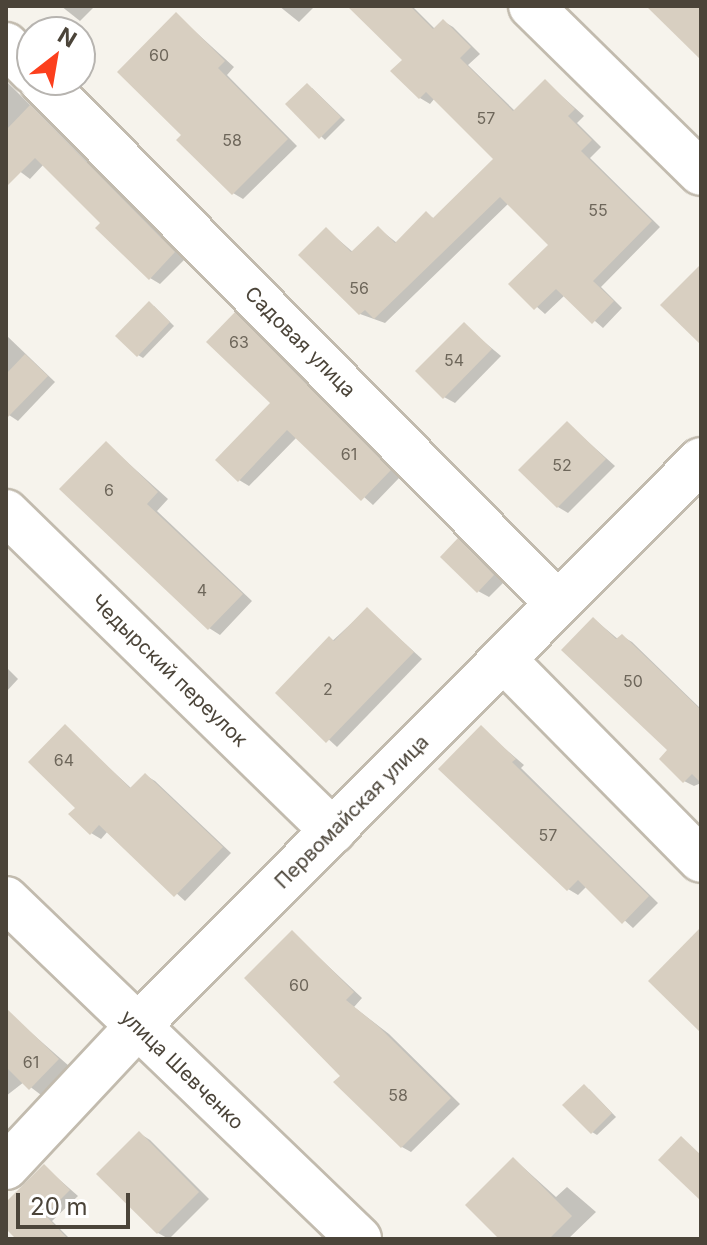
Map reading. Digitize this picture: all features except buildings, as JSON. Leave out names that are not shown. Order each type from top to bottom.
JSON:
[{"type":"street","points":[[531,6],[701,173]]},
{"type":"street","name":"Садовая улица","points":[[57,96],[558,604]]},
{"type":"street","name":"Первомайская улица","points":[[6,1167],[136,1028],[701,460]]},
{"type":"street","name":"Чедырский переулок","points":[[6,512],[333,831]]},
{"type":"street","points":[[503,659],[701,860]]},
{"type":"street","name":"улица Шевченко","points":[[6,899],[136,1028],[359,1239]]}]
